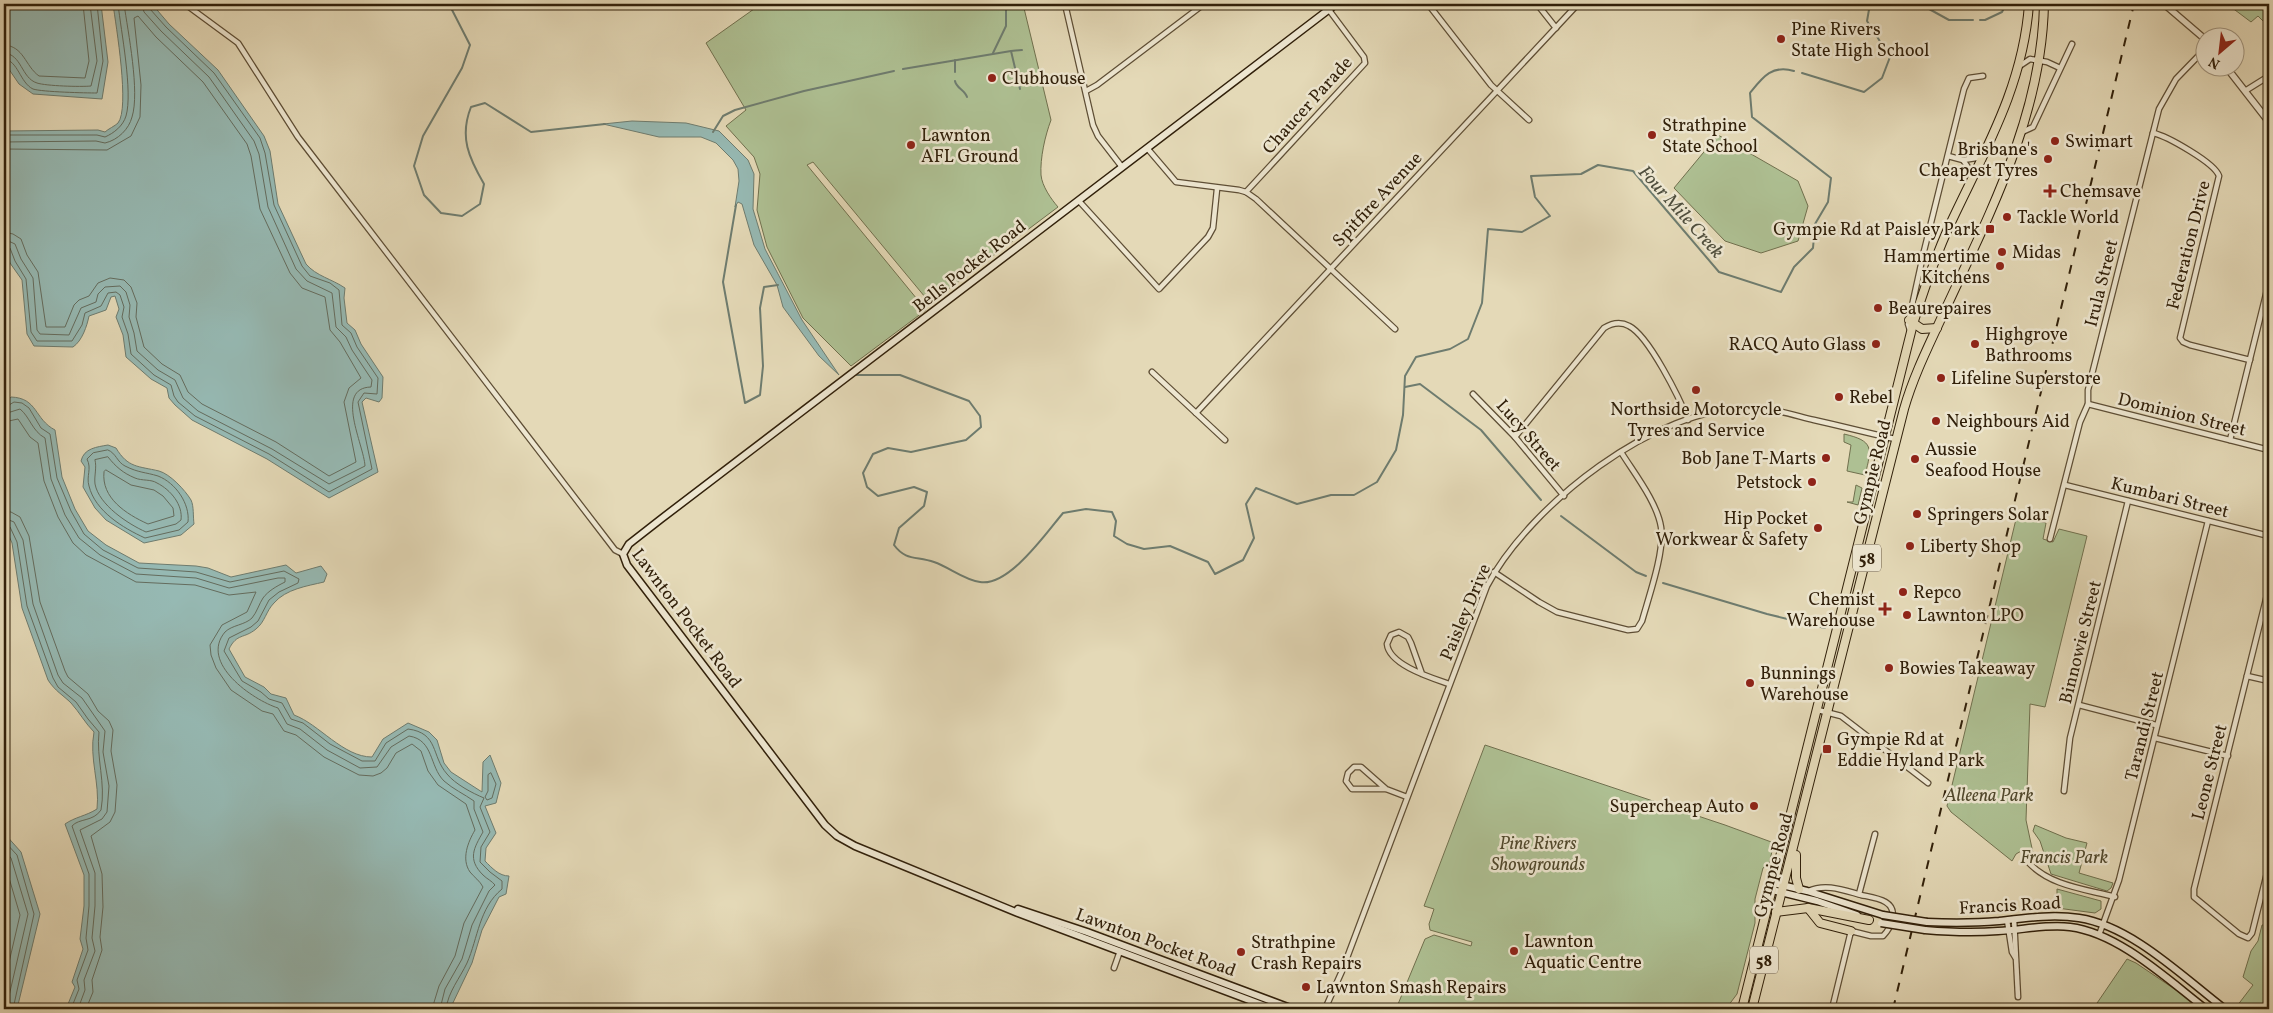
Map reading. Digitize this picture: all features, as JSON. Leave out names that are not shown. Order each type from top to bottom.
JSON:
[{"type":"highway","name":"Gympie Road","points":[[1742,1009],[1886,437],[1911,325],[1940,248],[2005,110],[2018,67],[2029,4]]},
{"type":"highway","name":"Gympie Road","points":[[1752,1009],[1896,439],[1914,380],[2005,178],[2022,132],[2039,61],[2044,4]]},
{"type":"highway","points":[[1911,325],[1922,329],[1937,328]]},
{"type":"highway","points":[[1795,841],[1798,847],[1795,870],[1803,890]]},
{"type":"highway","points":[[1808,908],[1820,923],[1851,931]]},
{"type":"highway","points":[[1776,912],[1808,908],[1869,920]]},
{"type":"main road","name":"Bells Pocket Road","points":[[623,554],[629,544],[1336,4]]},
{"type":"main road","name":"Lawnton Pocket Road","points":[[623,554],[627,565],[831,832],[855,846],[1007,907],[1068,925],[1273,1009]]},
{"type":"main road","name":"Francis Road","points":[[1773,887],[1830,905],[1869,920],[1973,923],[2070,917],[2105,924],[2138,943],[2225,1009]]},
{"type":"main road","name":"Francis Road","points":[[1782,889],[1803,890],[1882,919],[1925,930],[1966,932],[2012,930],[2037,926],[2070,927],[2099,935],[2134,955],[2206,1009]]},
{"type":"main road","name":"Lawnton Pocket Road","points":[[1121,948],[1293,1009]]},
{"type":"street","name":"Lawnton Pocket Road","points":[[185,4],[238,43],[298,138],[615,550],[623,554]]},
{"type":"street","points":[[1075,4],[1065,6],[1093,125],[1098,136],[1122,167]]},
{"type":"street","points":[[1086,91],[1097,85],[1204,4]]},
{"type":"street","points":[[1428,4],[1497,92],[1529,120]]},
{"type":"street","points":[[1536,4],[1556,28]]},
{"type":"street","name":"Spitfire Avenue","points":[[1196,413],[1578,4]]},
{"type":"street","points":[[2164,4],[2196,31]]},
{"type":"street","name":"Chaucer Parade","points":[[1246,192],[1365,63],[1364,57],[1329,10]]},
{"type":"street","name":"Gympie Road","points":[[2022,132],[2033,127],[2072,44]]},
{"type":"street","name":"Irula Street","points":[[2050,539],[2080,422],[2088,404],[2088,390],[2158,109],[2169,88],[2196,59]]},
{"type":"street","points":[[2018,67],[2028,60],[2039,61],[2060,68]]},
{"type":"street","name":"Gympie Road","points":[[1911,325],[1918,278],[1967,82],[1972,77],[1982,76]]},
{"type":"street","points":[[2245,91],[2269,76]]},
{"type":"street","points":[[2235,78],[2269,122]]},
{"type":"street","name":"Federation Drive","points":[[2153,132],[2166,136],[2216,170],[2219,176],[2180,334],[2180,342],[2250,360]]},
{"type":"street","points":[[1147,148],[1176,182],[1246,192],[1331,268],[1395,329]]},
{"type":"street","points":[[1948,156],[1963,160],[1984,156]]},
{"type":"street","points":[[1963,160],[1974,176]]},
{"type":"street","points":[[1079,200],[1159,288],[1208,237],[1213,228],[1216,188]]},
{"type":"street","points":[[2230,440],[2269,282]]},
{"type":"street","points":[[1515,437],[1604,328],[1618,322],[1628,325],[1637,331],[1671,381],[1688,420]]},
{"type":"street","points":[[1152,372],[1225,440]]},
{"type":"street","name":"Lucy Street","points":[[1473,394],[1515,437],[1564,496]]},
{"type":"street","name":"Dominion Street","points":[[2088,404],[2269,450]]},
{"type":"street","name":"Paisley Drive","points":[[1325,1009],[1342,971],[1481,600],[1494,572],[1525,531],[1564,496],[1621,452],[1688,420],[1727,409],[1762,408],[1896,439]]},
{"type":"street","points":[[1494,572],[1557,612],[1628,630],[1637,629],[1642,621],[1660,551],[1662,534],[1658,516],[1621,452]]},
{"type":"street","name":"Kumbari Street","points":[[2065,485],[2269,536]]},
{"type":"street","name":"Binnowie Street","points":[[2064,791],[2070,738],[2128,501]]},
{"type":"street","name":"Tarandi Street","points":[[2099,935],[2115,897],[2208,521]]},
{"type":"street","name":"Leone Street","points":[[2269,587],[2194,894],[2200,904],[2239,934],[2248,938],[2252,933],[2269,865]]},
{"type":"street","points":[[1422,674],[1408,637],[1399,632],[1392,635],[1387,644],[1390,654],[1422,674],[1449,684]]},
{"type":"street","points":[[2247,676],[2269,681]]},
{"type":"street","points":[[2079,705],[2156,725]]},
{"type":"street","points":[[1818,710],[1843,718],[1928,783]]},
{"type":"street","points":[[2155,738],[2228,756]]},
{"type":"street","points":[[1386,789],[1355,790],[1347,784],[1347,777],[1354,767],[1361,767],[1386,789],[1407,797]]},
{"type":"street","points":[[1859,894],[1874,834]]},
{"type":"street","points":[[2028,862],[2045,876],[2059,882],[2115,897]]},
{"type":"street","points":[[1803,890],[1826,887],[1859,894],[1885,901],[1891,906],[1894,913],[1892,923],[1883,936],[1871,936],[1851,931],[1832,1009]]},
{"type":"street","points":[[2011,920],[2017,952],[2015,957],[2018,997]]},
{"type":"street","points":[[1114,968],[1121,948]]},
{"type":"green space","points":[[761,4],[1023,4],[1051,120],[1043,147],[1041,175],[1045,188],[1058,207],[930,303],[813,162],[807,165],[926,310],[851,366],[803,318],[767,247],[757,210],[760,174],[754,157],[726,126],[746,110],[706,43]]},
{"type":"green space","points":[[2227,4],[2269,4],[2269,27],[2258,16],[2251,22]]},
{"type":"green space","points":[[1718,135],[1798,181],[1808,206],[1798,241],[1761,253],[1725,241],[1674,188]]},
{"type":"green space","points":[[1844,434],[1866,443],[1869,458],[1865,475],[1847,471],[1851,445],[1844,442]]},
{"type":"green space","points":[[1856,485],[1862,488],[1858,505],[1847,502],[1853,502]]},
{"type":"green space","name":"Alleena Park","points":[[2017,515],[2046,523],[2043,539],[2053,542],[2059,529],[2087,536],[2045,707],[2030,704],[2026,820],[2033,853],[2023,850],[2016,854],[2012,861],[1951,812],[1947,806]]},
{"type":"green space","name":"Pine Rivers Showgrounds","points":[[1485,745],[1774,843],[1769,864],[1763,868],[1755,899],[1755,923],[1737,994],[1728,1006],[1729,1009],[1396,1009],[1425,939],[1434,935],[1471,946],[1472,942],[1430,930],[1429,924],[1434,909],[1424,906]]},
{"type":"green space","name":"Francis Park","points":[[2035,825],[2066,838],[2087,843],[2079,873],[2113,883],[2111,888],[2107,891],[2051,874],[2040,841],[2033,831]]},
{"type":"green space","points":[[2057,889],[2101,901],[2101,909],[2095,913],[2057,908]]},
{"type":"green space","points":[[2268,908],[2269,1009],[2241,1009],[2237,1006],[2253,985],[2243,977],[2251,951],[2258,941],[2262,925],[2264,925]]},
{"type":"green space","points":[[2127,959],[2136,963],[2204,1009],[2093,1009]]},
{"type":"water","points":[[4,4],[101,4],[108,62],[102,99],[33,94],[19,84],[4,62]]},
{"type":"water","points":[[113,4],[152,4],[169,24],[218,70],[264,136],[270,151],[278,204],[306,264],[314,272],[345,288],[344,298],[347,323],[355,330],[361,344],[383,377],[382,398],[379,402],[366,398],[362,402],[378,472],[329,498],[267,459],[192,420],[175,405],[169,398],[167,388],[151,379],[126,357],[123,335],[116,317],[119,309],[115,296],[111,297],[106,310],[89,316],[81,337],[73,347],[34,346],[27,334],[22,280],[10,263],[4,234],[4,131],[98,130],[105,132],[118,123],[123,101],[119,47]]},
{"type":"water","points":[[632,121],[686,123],[719,131],[748,160],[754,174],[753,209],[765,249],[802,320],[839,375],[819,356],[783,307],[777,285],[754,245],[742,204],[738,202],[735,207],[739,181],[738,169],[733,160],[716,143],[701,137],[659,137],[603,124]]},
{"type":"water","points":[[11,397],[26,401],[55,430],[62,477],[75,509],[88,531],[106,545],[139,563],[196,566],[208,568],[231,577],[286,565],[296,573],[321,566],[327,574],[324,582],[284,594],[271,606],[259,626],[252,632],[238,638],[229,649],[245,677],[264,687],[271,694],[286,698],[294,715],[313,725],[351,752],[361,756],[372,757],[383,739],[408,723],[429,732],[437,740],[444,763],[451,772],[482,792],[483,762],[490,755],[501,783],[496,803],[485,806],[496,833],[486,848],[485,861],[499,873],[509,876],[506,894],[499,897],[482,930],[472,963],[450,1009],[66,1009],[75,987],[72,982],[83,949],[80,939],[84,906],[84,875],[65,824],[97,809],[98,799],[93,751],[94,732],[71,703],[48,680],[22,608],[12,543],[4,524],[4,405]]},
{"type":"water","points":[[108,445],[116,448],[120,455],[129,463],[159,471],[168,475],[177,483],[191,500],[194,524],[181,535],[144,543],[106,520],[95,508],[83,487],[85,467],[81,461],[88,451]]},
{"type":"water","points":[[4,833],[21,852],[40,914],[17,1009],[4,1009]]},
{"type":"waterway","name":"Four Mile Creek","points":[[449,4],[470,45],[462,68],[423,136],[414,166],[424,195],[441,213],[462,216],[480,204],[484,184],[470,156],[466,138],[467,118],[471,107],[485,103],[531,132],[605,124]]},
{"type":"waterway","points":[[993,53],[1006,26],[1006,4]]},
{"type":"waterway","name":"Four Mile Creek","points":[[1802,73],[1864,92],[1882,78],[1890,57],[1867,21],[1870,4]]},
{"type":"waterway","name":"Four Mile Creek","points":[[1920,4],[1949,20],[1973,20]]},
{"type":"waterway","name":"Four Mile Creek","points":[[1980,20],[1985,20],[2002,12],[2006,4]]},
{"type":"waterway","points":[[1011,51],[1022,50]]},
{"type":"waterway","points":[[903,69],[1011,51],[1020,89]]},
{"type":"waterway","points":[[955,60],[955,72]]},
{"type":"waterway","name":"Four Mile Creek","points":[[853,375],[900,375],[969,401],[980,416],[981,427],[966,440],[911,452],[888,448],[873,454],[863,473],[867,487],[878,496],[914,487],[927,492],[924,506],[899,528],[894,545],[903,554],[934,562],[974,581],[991,581],[1003,576],[1015,567],[1063,513],[1086,509],[1112,512],[1116,521],[1114,536],[1127,544],[1144,549],[1170,546],[1208,562],[1215,574],[1243,560],[1254,538],[1246,504],[1256,488],[1297,504],[1331,495],[1354,495],[1377,482],[1396,450],[1403,415],[1405,376],[1416,357],[1450,349],[1468,339],[1482,303],[1488,229],[1522,232],[1550,216],[1535,197],[1531,176],[1581,174],[1598,165],[1633,171],[1719,272],[1781,292],[1794,267],[1813,248],[1815,224],[1828,202],[1831,178],[1752,117],[1750,93],[1759,82],[1768,74],[1780,69],[1794,71]]},
{"type":"waterway","points":[[713,132],[723,116],[735,110],[804,91],[894,71]]},
{"type":"waterway","points":[[955,81],[967,97]]},
{"type":"waterway","points":[[736,205],[723,282],[745,403],[760,395],[763,366],[760,308],[764,287],[778,285]]},
{"type":"waterway","points":[[1405,387],[1420,384],[1481,430],[1541,500]]},
{"type":"waterway","points":[[1561,516],[1636,572],[1646,576]]},
{"type":"waterway","points":[[1663,583],[1767,614],[1825,628]]},
{"type":"railway","points":[[1893,1009],[2134,4]]},
{"type":"place","name":"Pine Rivers State High School","points":[[1781,39]]},
{"type":"place","name":"Clubhouse","points":[[992,78]]},
{"type":"place","name":"Strathpine State School","points":[[1652,135]]},
{"type":"place","name":"Swimart","points":[[2055,141]]},
{"type":"place","name":"Lawnton AFL Ground","points":[[911,145]]},
{"type":"place","name":"Brisbane's Cheapest Tyres","points":[[2048,159]]},
{"type":"place","name":"Chemsave","points":[[2050,191]]},
{"type":"place","name":"Tackle World","points":[[2007,217]]},
{"type":"place","name":"Gympie Rd at Paisley Park","points":[[1990,229]]},
{"type":"place","name":"Midas","points":[[2002,252]]},
{"type":"place","name":"Hammertime Kitchens","points":[[2000,266]]},
{"type":"place","name":"Beaurepaires","points":[[1878,308]]},
{"type":"place","name":"RACQ Auto Glass","points":[[1876,344]]},
{"type":"place","name":"Highgrove Bathrooms","points":[[1975,344]]},
{"type":"place","name":"Lifeline Superstore","points":[[1941,378]]},
{"type":"place","name":"Northside Motorcycle Tyres and Service","points":[[1696,390]]},
{"type":"place","name":"Rebel","points":[[1839,397]]},
{"type":"place","name":"Neighbours Aid","points":[[1936,421]]},
{"type":"place","name":"Bob Jane T-Marts","points":[[1826,458]]},
{"type":"place","name":"Aussie Seafood House","points":[[1915,459]]},
{"type":"place","name":"Petstock","points":[[1812,482]]},
{"type":"place","name":"Springers Solar","points":[[1917,514]]},
{"type":"place","name":"Hip Pocket Workwear & Safety","points":[[1818,528]]},
{"type":"place","name":"Liberty Shop","points":[[1910,546]]},
{"type":"place","name":"Repco","points":[[1903,592]]},
{"type":"place","name":"Chemist Warehouse","points":[[1885,609]]},
{"type":"place","name":"Lawnton LPO","points":[[1907,615]]},
{"type":"place","name":"Bowies Takeaway","points":[[1889,668]]},
{"type":"place","name":"Bunnings Warehouse","points":[[1750,683]]},
{"type":"place","name":"Gympie Rd at Eddie Hyland Park","points":[[1827,749]]},
{"type":"place","name":"Supercheap Auto","points":[[1754,806]]},
{"type":"place","name":"Lawnton Aquatic Centre","points":[[1514,951]]},
{"type":"place","name":"Strathpine Crash Repairs","points":[[1241,952]]},
{"type":"place","name":"Lawnton Smash Repairs","points":[[1306,987]]}]
